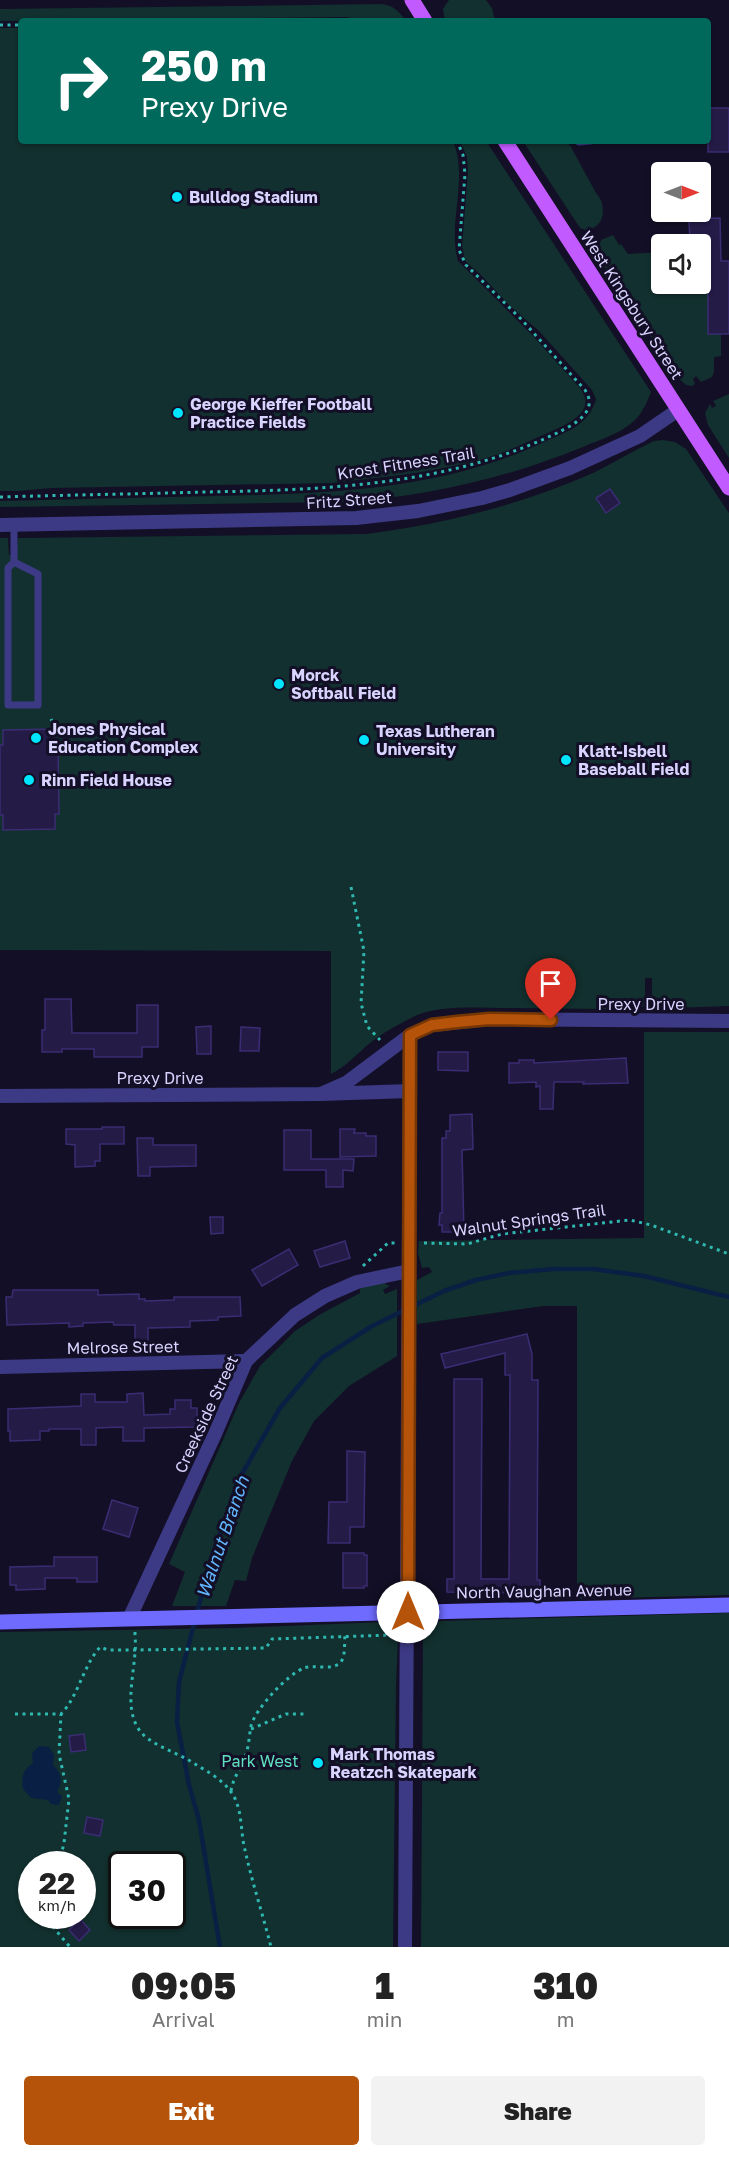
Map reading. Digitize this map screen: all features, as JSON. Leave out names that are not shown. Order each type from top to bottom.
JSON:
[{"type":"main road","points":[[412,0],[423,18]]},
{"type":"main road","name":"West Kingsbury Street","points":[[507,144],[729,488]]},
{"type":"street","name":"Fritz Street","points":[[7,525],[356,518],[418,511],[482,498],[570,468],[640,436],[678,410]]},
{"type":"street","name":"Prexy Drive","points":[[321,1094],[346,1083],[410,1035],[432,1025],[489,1019],[729,1021]]},
{"type":"street","points":[[405,1947],[410,1035]]},
{"type":"street","name":"Prexy Drive","points":[[0,1096],[321,1094],[410,1091]]},
{"type":"street","name":"Creekside Street","points":[[138,1619],[246,1361],[301,1311],[326,1296],[357,1282],[409,1271]]},
{"type":"street","name":"Melrose Street","points":[[0,1367],[246,1361]]},
{"type":"street","name":"North Vaughan Avenue","points":[[0,1622],[729,1605]]},
{"type":"lane","points":[[7,525],[15,562]]},
{"type":"lane","points":[[15,562],[38,574],[38,705],[8,705],[8,568],[15,562]]},
{"type":"path","points":[[0,25],[18,25]]},
{"type":"path","name":"Krost Fitness Trail","points":[[0,496],[301,490],[367,484],[457,469],[483,462],[540,441],[581,419],[590,403],[585,390],[521,319],[466,265],[459,250],[465,174],[463,155],[458,144]]},
{"type":"path","points":[[51,719],[56,730],[56,745]]},
{"type":"path","points":[[351,887],[364,951],[361,1003],[367,1026],[389,1050]]},
{"type":"path","name":"Walnut Springs Trail","points":[[357,1282],[364,1265],[388,1243],[467,1244],[502,1234],[630,1220],[729,1254]]},
{"type":"path","points":[[138,1619],[135,1630],[131,1695],[132,1710],[138,1728],[145,1737],[161,1748],[183,1756],[205,1770],[231,1792],[239,1807],[244,1848],[271,1947]]},
{"type":"path","points":[[62,1851],[69,1799],[59,1754],[60,1714],[66,1708],[82,1673],[100,1647],[108,1650],[148,1650],[266,1647],[272,1639],[408,1634]]},
{"type":"path","points":[[231,1792],[233,1780],[245,1759],[256,1714],[281,1684],[303,1668],[339,1664],[343,1658],[345,1636]]},
{"type":"path","points":[[15,1714],[60,1714]]},
{"type":"path","points":[[251,1729],[286,1714],[305,1714]]},
{"type":"path","points":[[55,1929],[70,1947]]},
{"type":"green space","points":[[449,0],[486,0],[492,8],[494,18],[444,18],[443,9]]},
{"type":"green space","points":[[382,4],[390,6],[404,18],[18,18],[18,21],[0,21],[0,9]]},
{"type":"green space","points":[[0,28],[18,28],[18,144],[454,144],[459,171],[455,231],[458,261],[533,336],[585,396],[583,410],[572,421],[499,454],[459,465],[395,476],[332,483],[0,491]]},
{"type":"green space","points":[[461,144],[488,144],[651,392],[640,414],[630,425],[603,439],[526,468],[467,484],[378,499],[347,502],[0,507],[0,501],[298,494],[383,487],[425,480],[507,458],[577,426],[593,408],[596,399],[592,390],[539,331],[465,261],[462,246],[467,157]]},
{"type":"green space","points":[[525,144],[568,144],[571,147],[600,198],[603,209],[598,225],[586,230],[580,228]]},
{"type":"green space","points":[[613,235],[628,254],[651,253],[651,294],[711,294],[711,291],[729,291],[721,334],[721,356],[714,357],[712,377],[701,382],[696,376],[693,379],[695,384],[692,386],[686,385],[677,377],[600,260],[598,249],[601,240]]},
{"type":"green space","points":[[729,394],[729,458],[708,425],[705,413],[710,404],[712,408],[716,406],[713,401]]},
{"type":"green space","points":[[654,441],[675,442],[686,449],[729,513],[729,1006],[671,1008],[627,1006],[609,1009],[472,1007],[434,1010],[413,1017],[385,1032],[331,1074],[331,951],[0,950],[0,538],[8,538],[9,555],[16,555],[18,538],[366,534],[395,530],[482,512],[538,495],[593,473]],"holes":[[[645,978],[652,978],[652,1000],[645,999]]]},
{"type":"green space","points":[[644,1032],[729,1032],[729,1595],[577,1599],[577,1306],[543,1306],[417,1324],[417,1280],[432,1272],[429,1267],[422,1268],[418,1253],[419,1241],[644,1238]]},
{"type":"green space","points":[[389,1280],[385,1284],[390,1286],[383,1290],[385,1294],[397,1289],[397,1356],[349,1386],[314,1421],[292,1461],[252,1558],[246,1581],[235,1580],[226,1606],[172,1606],[185,1572],[169,1564],[239,1403],[260,1366],[295,1331],[360,1293],[360,1287]]},
{"type":"green space","points":[[729,1613],[729,1947],[421,1947],[423,1636],[426,1626],[439,1621]]},
{"type":"green space","name":"Park West","points":[[384,1622],[394,1627],[398,1639],[393,1947],[0,1947],[0,1632],[234,1628]]},
{"type":"water","points":[[39,1746],[49,1747],[54,1755],[53,1765],[61,1778],[57,1792],[62,1796],[59,1805],[51,1804],[48,1800],[31,1798],[23,1789],[24,1774],[33,1763],[32,1753]]},
{"type":"building","points":[[711,108],[729,108],[729,152],[708,152],[708,144],[711,144]]},
{"type":"building","points":[[711,218],[720,218],[721,261],[729,261],[729,334],[708,334],[711,234],[690,234],[689,222],[711,222]]},
{"type":"building","points":[[610,489],[620,503],[606,513],[596,498]]},
{"type":"building","name":"Rinn Field House","points":[[54,729],[54,745],[58,745],[59,814],[55,814],[55,829],[3,830],[3,815],[0,815],[0,745],[3,745],[3,730]]},
{"type":"building","points":[[45,999],[71,999],[72,1033],[137,1033],[137,1005],[158,1005],[158,1047],[142,1047],[142,1057],[94,1057],[94,1049],[62,1049],[62,1052],[42,1052]]},
{"type":"building","points":[[211,1026],[211,1054],[197,1054],[196,1027]]},
{"type":"building","points":[[241,1027],[260,1028],[259,1051],[240,1051]]},
{"type":"building","points":[[438,1052],[468,1052],[468,1071],[438,1070]]},
{"type":"building","points":[[626,1058],[628,1083],[554,1082],[553,1109],[540,1109],[540,1086],[536,1087],[536,1082],[509,1083],[509,1063],[519,1063],[519,1060],[534,1060],[534,1063]]},
{"type":"building","points":[[472,1114],[473,1149],[462,1150],[464,1232],[442,1232],[442,1225],[439,1225],[440,1213],[442,1213],[442,1138],[446,1138],[446,1131],[450,1131],[450,1115]]},
{"type":"building","points":[[102,1127],[124,1127],[124,1144],[100,1144],[100,1161],[95,1161],[95,1166],[75,1167],[75,1145],[66,1144],[66,1129],[102,1129]]},
{"type":"building","points":[[340,1129],[355,1129],[354,1133],[376,1136],[376,1156],[340,1157]]},
{"type":"building","points":[[284,1130],[311,1130],[311,1159],[354,1159],[353,1171],[343,1170],[343,1187],[326,1187],[326,1170],[284,1170]]},
{"type":"building","points":[[137,1138],[153,1138],[153,1145],[196,1145],[196,1166],[150,1167],[150,1176],[138,1176]]},
{"type":"building","points":[[210,1217],[223,1217],[223,1233],[211,1234]]},
{"type":"building","points":[[345,1241],[350,1258],[320,1267],[314,1251]]},
{"type":"building","points":[[289,1249],[298,1265],[262,1286],[252,1270]]},
{"type":"building","points":[[13,1290],[98,1290],[98,1295],[139,1294],[139,1299],[145,1299],[145,1301],[174,1300],[174,1297],[240,1297],[241,1316],[190,1321],[190,1327],[148,1328],[148,1341],[135,1341],[135,1325],[114,1325],[113,1322],[83,1323],[83,1326],[69,1327],[69,1323],[7,1325],[6,1297],[12,1297]]},
{"type":"building","points":[[527,1334],[532,1354],[532,1380],[538,1380],[537,1580],[540,1580],[540,1593],[447,1592],[447,1579],[454,1579],[454,1379],[482,1379],[481,1579],[509,1579],[510,1375],[505,1375],[505,1353],[445,1368],[441,1354]]},
{"type":"building","points":[[143,1393],[144,1415],[170,1414],[170,1409],[175,1409],[175,1400],[191,1400],[191,1408],[197,1408],[197,1427],[144,1428],[144,1441],[123,1441],[123,1427],[96,1428],[96,1445],[81,1445],[81,1429],[49,1429],[49,1431],[40,1431],[40,1440],[10,1441],[8,1409],[81,1406],[81,1394],[95,1394],[95,1402],[127,1402],[127,1394]]},
{"type":"building","points":[[347,1451],[365,1452],[364,1527],[350,1527],[350,1543],[328,1543],[329,1502],[347,1502]]},
{"type":"building","points":[[112,1500],[138,1508],[129,1537],[103,1529]]},
{"type":"building","points":[[343,1553],[367,1555],[367,1586],[364,1588],[343,1588]]},
{"type":"building","points":[[54,1557],[97,1557],[97,1582],[77,1582],[77,1578],[45,1578],[45,1589],[16,1590],[16,1585],[10,1585],[10,1567],[54,1566]]},
{"type":"building","points":[[84,1734],[86,1750],[71,1752],[69,1736]]},
{"type":"building","points":[[87,1817],[103,1820],[100,1836],[84,1833]]},
{"type":"building","points":[[89,1929],[90,1930],[79,1941],[69,1930]]},
{"type":"waterway","name":"Walnut Branch","points":[[220,1947],[199,1820],[189,1785],[177,1722],[179,1682],[211,1559],[239,1479],[280,1408],[322,1358],[372,1326],[444,1291],[476,1280],[509,1273],[553,1269],[593,1269],[644,1276],[729,1297]]},
{"type":"place","name":"Bulldog Stadium","points":[[177,197]]},
{"type":"place","name":"George Kieffer Football Practice Fields","points":[[178,413]]},
{"type":"place","name":"Morck Softball Field","points":[[279,684]]},
{"type":"place","name":"Jones Physical Education Complex","points":[[36,738]]},
{"type":"place","name":"Texas Lutheran University","points":[[364,740]]},
{"type":"place","name":"Klatt-Isbell Baseball Field","points":[[566,760]]},
{"type":"place","name":"Rinn Field House","points":[[29,780]]},
{"type":"place","name":"Mark Thomas Reatzch Skatepark","points":[[318,1763]]},
{"type":"route","points":[[408,1612],[410,1035],[432,1025],[457,1022],[489,1019],[551,1020]]}]
